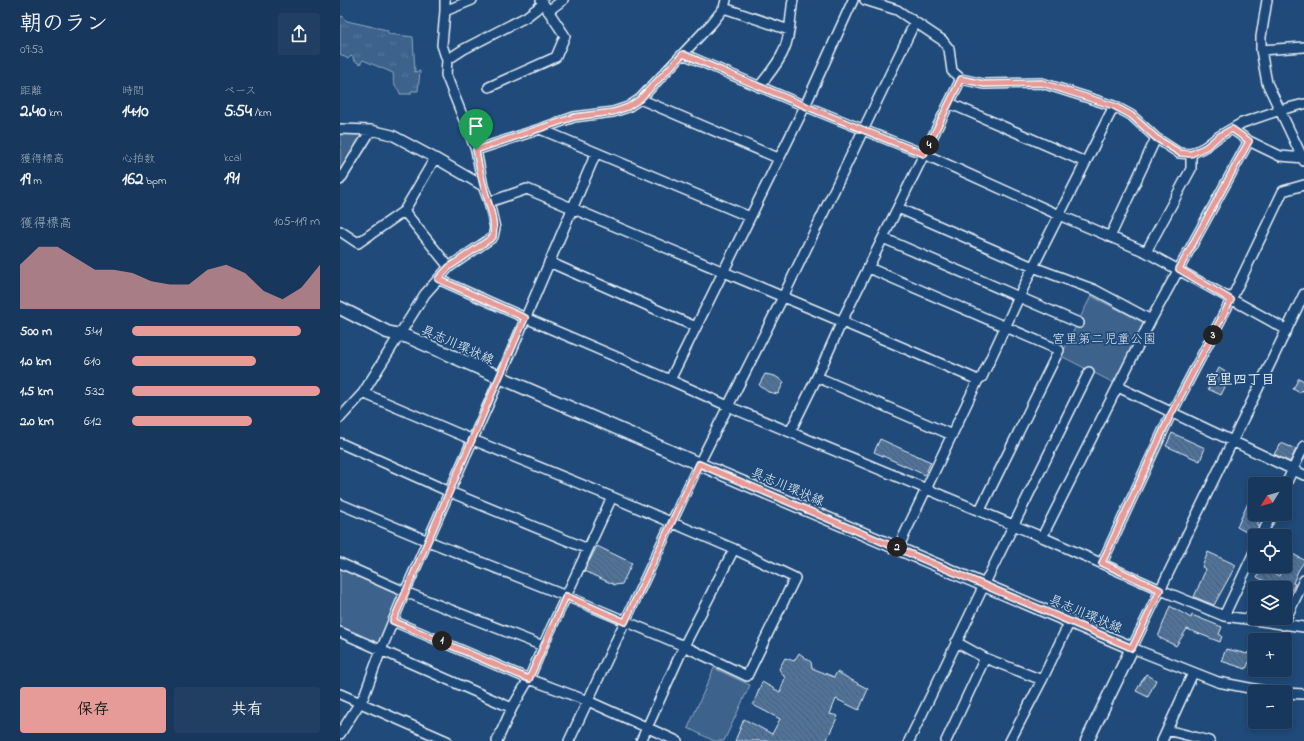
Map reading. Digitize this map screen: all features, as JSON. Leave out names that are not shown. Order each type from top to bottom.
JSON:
[{"type":"main road","name":"具志川環状線","points":[[340,308],[387,332],[408,337],[699,464],[1132,648],[1087,741]]},
{"type":"street","points":[[340,418],[363,393],[425,294],[449,267],[493,237],[495,228],[489,202],[483,186],[476,150],[446,75],[447,60],[442,46],[445,0]]},
{"type":"street","points":[[445,11],[472,0]]},
{"type":"street","points":[[447,60],[464,49],[526,18],[544,5],[563,0]]},
{"type":"street","points":[[759,86],[784,50],[794,0]]},
{"type":"street","points":[[670,380],[724,272],[778,158],[805,106],[853,0]]},
{"type":"street","points":[[865,0],[897,10],[942,40],[949,49],[952,71],[961,79],[984,84],[1042,83],[1114,106],[1131,115],[1156,138],[1180,153],[1191,154],[1206,147],[1218,137],[1242,123],[1280,110],[1304,104]]},
{"type":"street","points":[[1267,0],[1261,37],[1261,50],[1267,83],[1304,159]]},
{"type":"street","points":[[476,150],[574,117],[613,112],[628,107],[640,99],[683,54],[712,23],[725,4],[789,30]]},
{"type":"street","points":[[489,87],[556,57],[565,36],[544,5]]},
{"type":"street","points":[[569,741],[699,464],[783,297],[915,22]]},
{"type":"street","points":[[1261,50],[1304,47]]},
{"type":"street","points":[[683,54],[805,106],[924,154],[1146,252],[1287,330]]},
{"type":"street","points":[[790,432],[842,321],[961,79]]},
{"type":"street","points":[[640,99],[778,158]]},
{"type":"street","points":[[949,103],[1085,162]]},
{"type":"street","points":[[898,548],[978,380],[982,377],[1004,326],[1033,266],[1114,106]]},
{"type":"street","points":[[340,129],[371,130],[392,135],[483,186]]},
{"type":"street","points":[[540,129],[750,217]]},
{"type":"street","points":[[1232,129],[1249,141],[1280,156],[1304,159]]},
{"type":"street","points":[[340,180],[371,130]]},
{"type":"street","points":[[1110,237],[1156,138]]},
{"type":"street","points":[[1042,537],[1151,320],[1249,141]]},
{"type":"street","points":[[340,734],[364,696],[405,592],[500,378],[596,153]]},
{"type":"street","points":[[1146,252],[1191,169],[1191,154]]},
{"type":"street","points":[[340,231],[358,243],[404,211],[435,158]]},
{"type":"street","points":[[1102,563],[1172,413],[1231,300],[1283,191],[1304,185]]},
{"type":"street","points":[[489,202],[527,189],[842,321],[978,380]]},
{"type":"street","points":[[898,208],[1033,266],[1095,290],[1151,320]]},
{"type":"street","points":[[404,211],[449,267]]},
{"type":"street","points":[[883,238],[1018,298],[1079,323]]},
{"type":"street","points":[[549,262],[696,327]]},
{"type":"street","points":[[869,268],[1059,350],[980,510]]},
{"type":"street","points":[[438,279],[790,432],[980,510],[1160,590],[1224,616],[1248,619]]},
{"type":"street","points":[[1248,688],[1218,682],[1132,648],[1304,294]]},
{"type":"street","points":[[909,741],[983,585],[1089,372]]},
{"type":"street","points":[[817,377],[952,435]]},
{"type":"street","points":[[1118,387],[1304,475]]},
{"type":"street","points":[[340,504],[566,596],[684,646],[747,676],[795,578],[734,549],[363,393]]},
{"type":"street","points":[[340,443],[450,492],[588,550]]},
{"type":"street","points":[[1289,477],[1304,446]]},
{"type":"street","points":[[497,741],[512,708],[529,679],[612,497]]},
{"type":"street","points":[[641,741],[646,727],[684,646],[734,549]]},
{"type":"street","points":[[340,563],[405,592],[543,646]]},
{"type":"street","points":[[1224,616],[1248,565]]},
{"type":"street","points":[[1292,606],[1304,581]]},
{"type":"street","points":[[393,621],[529,679],[588,701],[677,741]]},
{"type":"street","points":[[1010,741],[1042,680],[1070,621]]},
{"type":"street","points":[[1292,625],[1304,626]]},
{"type":"street","points":[[340,632],[512,708]]},
{"type":"street","points":[[956,642],[985,658],[1042,680]]},
{"type":"street","points":[[946,741],[985,658]]},
{"type":"street","points":[[1162,741],[1193,673]]},
{"type":"street","points":[[1292,693],[1304,694]]},
{"type":"street","points":[[340,694],[447,741]]},
{"type":"street","points":[[1167,730],[1210,741]]},
{"type":"green space","points":[[342,16],[347,21],[387,30],[389,34],[413,37],[415,72],[420,71],[418,91],[411,91],[411,94],[400,94],[393,81],[393,73],[363,60],[360,64],[353,60],[354,58],[351,56],[348,59],[340,54],[340,17]]},
{"type":"green space","points":[[340,129],[371,130],[340,180]]},
{"type":"green space","name":"宮里第二児童公園","points":[[1091,296],[1143,322],[1144,326],[1114,383],[1061,356]]},
{"type":"green space","points":[[340,563],[405,592],[381,650],[340,632]]},
{"type":"green space","points":[[714,668],[750,685],[724,741],[714,741],[688,728]]},
{"type":"building","points":[[1219,368],[1231,375],[1221,395],[1208,389]]},
{"type":"building","points":[[765,374],[775,376],[784,382],[778,394],[768,392],[759,385]]},
{"type":"building","points":[[1299,378],[1304,381],[1304,392],[1302,390],[1300,393],[1293,389]]},
{"type":"building","points":[[1172,433],[1205,448],[1200,461],[1166,446]]},
{"type":"building","points":[[880,439],[931,462],[925,475],[874,452]]},
{"type":"building","points":[[1281,443],[1296,449],[1290,462],[1274,454]]},
{"type":"building","points":[[1248,503],[1248,521],[1259,521],[1257,525],[1259,526],[1258,529],[1248,529],[1248,533],[1237,527]]},
{"type":"building","points":[[597,546],[632,563],[622,584],[615,585],[584,571]]},
{"type":"building","points":[[1208,552],[1236,565],[1214,605],[1194,597],[1206,569],[1202,567]]},
{"type":"building","points":[[1292,554],[1304,560],[1293,583],[1295,584],[1292,589],[1292,581],[1264,581],[1257,577],[1259,573],[1273,573],[1279,576],[1280,573],[1292,573]]},
{"type":"building","points":[[1170,606],[1191,618],[1192,615],[1222,627],[1219,634],[1222,636],[1220,642],[1187,629],[1176,646],[1158,637]]},
{"type":"building","points":[[1226,649],[1248,654],[1248,664],[1246,669],[1221,661]]},
{"type":"building","points":[[799,653],[811,662],[812,668],[834,677],[837,672],[868,689],[859,710],[836,699],[830,714],[838,716],[826,741],[735,741],[744,719],[772,734],[780,719],[753,705],[762,682],[780,692],[785,678],[779,669],[785,658],[794,661]]},
{"type":"building","points":[[1146,674],[1156,680],[1148,697],[1136,691]]},
{"type":"district","name":"宮里四丁目","points":[[1240,379]]},
{"type":"route","points":[[683,54],[805,106],[924,154],[961,79],[984,84],[1042,83],[1114,106],[1131,115],[1156,138],[1180,153],[1191,154],[1206,147],[1218,137],[1232,129],[1249,141],[1179,269],[1231,300],[1169,418],[1102,563],[1160,590],[1132,648],[699,464],[625,622],[566,596],[529,679],[393,621],[525,318],[438,279],[449,267],[493,237],[495,228],[489,202],[483,186],[476,150],[574,117],[613,112],[628,107],[640,99],[683,54]]}]
